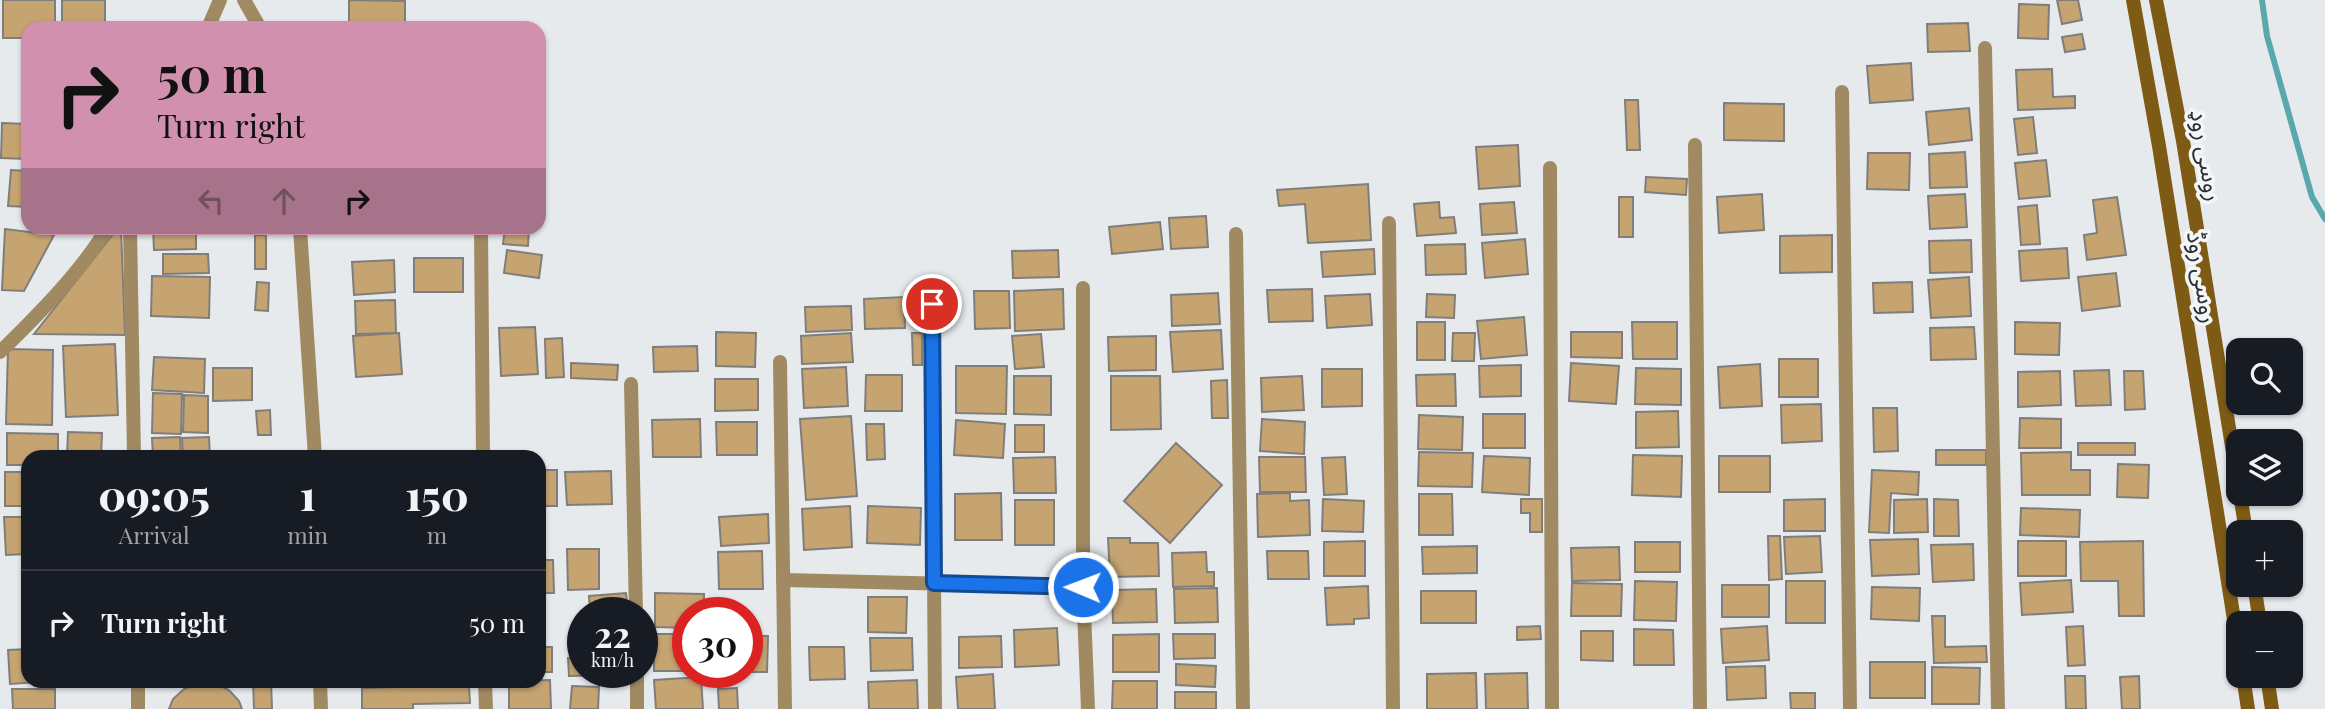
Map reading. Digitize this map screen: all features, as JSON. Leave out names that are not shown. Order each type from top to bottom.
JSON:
[{"type":"main road","name":"روسی روڈ","points":[[2133,0],[2160,146],[2233,611]]},
{"type":"main road","name":"روسی روډ","points":[[2156,0],[2183,141],[2229,429]]},
{"type":"main road","points":[[2245,688],[2248,709]]},
{"type":"main road","points":[[2269,688],[2272,709]]},
{"type":"street","points":[[211,21],[220,0]]},
{"type":"street","points":[[244,0],[256,21]]},
{"type":"street","points":[[1985,48],[1998,709]]},
{"type":"street","points":[[1842,92],[1850,709]]},
{"type":"street","points":[[1695,145],[1700,709]]},
{"type":"street","points":[[1550,168],[1552,709]]},
{"type":"street","points":[[1389,223],[1393,709]]},
{"type":"street","points":[[1236,234],[1243,709]]},
{"type":"street","points":[[0,352],[63,284],[103,235]]},
{"type":"street","points":[[130,235],[134,450]]},
{"type":"street","points":[[300,235],[314,450]]},
{"type":"street","points":[[481,235],[483,450]]},
{"type":"street","points":[[1083,288],[1083,587],[1088,709]]},
{"type":"street","points":[[932,304],[935,709]]},
{"type":"street","points":[[780,362],[785,709]]},
{"type":"street","points":[[631,384],[636,597]]},
{"type":"street","points":[[783,580],[1083,587]]},
{"type":"street","points":[[138,688],[138,709]]},
{"type":"street","points":[[320,688],[321,709]]},
{"type":"street","points":[[485,688],[486,709]]},
{"type":"street","points":[[637,688],[638,709]]},
{"type":"building","points":[[3,0],[55,0],[55,21],[21,21],[21,38],[3,38]]},
{"type":"building","points":[[62,0],[105,0],[105,21],[62,21]]},
{"type":"building","points":[[349,0],[405,1],[405,21],[349,21]]},
{"type":"building","points":[[2057,0],[2078,0],[2082,20],[2062,24]]},
{"type":"building","points":[[2019,4],[2049,5],[2048,39],[2018,38]]},
{"type":"building","points":[[1968,23],[1970,51],[1928,52],[1927,24]]},
{"type":"building","points":[[2082,34],[2085,49],[2065,52],[2062,37]]},
{"type":"building","points":[[1911,63],[1913,100],[1870,103],[1867,66]]},
{"type":"building","points":[[2052,69],[2053,97],[2075,96],[2075,108],[2018,110],[2016,70]]},
{"type":"building","points":[[1625,100],[1638,100],[1640,150],[1627,150]]},
{"type":"building","points":[[1724,103],[1784,104],[1784,141],[1724,140]]},
{"type":"building","points":[[1969,108],[1972,140],[1929,145],[1926,112]]},
{"type":"building","points":[[2033,117],[2037,153],[2018,155],[2014,119]]},
{"type":"building","points":[[2,123],[21,124],[21,159],[1,158]]},
{"type":"building","points":[[1518,145],[1520,186],[1479,189],[1476,147]]},
{"type":"building","points":[[1965,152],[1967,187],[1930,188],[1929,154]]},
{"type":"building","points":[[1868,153],[1910,153],[1909,190],[1867,189]]},
{"type":"building","points":[[2046,160],[2050,196],[2019,199],[2015,163]]},
{"type":"building","points":[[11,170],[21,171],[21,207],[8,206]]},
{"type":"building","points":[[1646,177],[1687,179],[1686,195],[1645,192]]},
{"type":"building","points":[[1368,184],[1371,240],[1308,243],[1305,204],[1279,206],[1277,190]]},
{"type":"building","points":[[1762,194],[1764,230],[1719,233],[1717,197]]},
{"type":"building","points":[[1965,194],[1967,227],[1930,229],[1928,196]]},
{"type":"building","points":[[1619,197],[1633,197],[1633,237],[1619,237]]},
{"type":"building","points":[[2117,197],[2126,255],[2087,260],[2084,235],[2097,233],[2093,200]]},
{"type":"building","points":[[1439,202],[1440,218],[1454,217],[1456,233],[1417,236],[1414,204]]},
{"type":"building","points":[[1514,202],[1517,233],[1482,235],[1480,204]]},
{"type":"building","points":[[2037,205],[2040,244],[2021,245],[2018,207]]},
{"type":"building","points":[[1206,216],[1208,247],[1171,249],[1169,218]]},
{"type":"building","points":[[1160,222],[1163,249],[1112,254],[1109,227]]},
{"type":"building","points":[[5,229],[21,231],[21,235],[54,235],[24,291],[2,290]]},
{"type":"building","points":[[112,235],[121,235],[125,335],[34,334]]},
{"type":"building","points":[[153,235],[196,235],[196,249],[154,250]]},
{"type":"building","points":[[255,235],[266,235],[266,269],[255,269]]},
{"type":"building","points":[[504,235],[529,235],[528,246],[503,244]]},
{"type":"building","points":[[1832,235],[1832,272],[1780,273],[1780,236]]},
{"type":"building","points":[[1525,239],[1528,274],[1485,278],[1482,243]]},
{"type":"building","points":[[1971,240],[1972,272],[1930,273],[1929,241]]},
{"type":"building","points":[[1465,244],[1466,274],[1426,275],[1425,245]]},
{"type":"building","points":[[2067,248],[2069,278],[2021,281],[2019,251]]},
{"type":"building","points":[[1374,249],[1375,274],[1323,277],[1321,252]]},
{"type":"building","points":[[507,250],[542,255],[539,278],[504,273]]},
{"type":"building","points":[[1058,250],[1059,277],[1013,278],[1012,251]]},
{"type":"building","points":[[163,254],[208,254],[209,273],[163,274]]},
{"type":"building","points":[[414,258],[463,258],[463,292],[414,292]]},
{"type":"building","points":[[394,260],[395,292],[354,295],[352,262]]},
{"type":"building","points":[[2116,273],[2120,306],[2082,311],[2078,277]]},
{"type":"building","points":[[152,276],[210,277],[209,318],[151,316]]},
{"type":"building","points":[[1969,277],[1971,316],[1931,318],[1928,280]]},
{"type":"building","points":[[257,282],[269,283],[268,311],[255,310]]},
{"type":"building","points":[[1912,282],[1913,312],[1874,313],[1873,283]]},
{"type":"building","points":[[1063,289],[1064,329],[1015,331],[1014,291]]},
{"type":"building","points":[[1312,289],[1313,321],[1269,322],[1267,290]]},
{"type":"building","points":[[974,291],[1009,291],[1010,328],[975,329]]},
{"type":"building","points":[[1218,293],[1220,324],[1172,326],[1171,295]]},
{"type":"building","points":[[1370,294],[1372,325],[1327,328],[1325,296]]},
{"type":"building","points":[[1427,294],[1455,295],[1454,318],[1426,317]]},
{"type":"building","points":[[904,297],[905,328],[865,329],[864,299]]},
{"type":"building","points":[[395,300],[396,333],[356,334],[355,301]]},
{"type":"building","points":[[851,306],[852,330],[806,332],[805,307]]},
{"type":"building","points":[[1524,317],[1527,355],[1481,359],[1477,321]]},
{"type":"building","points":[[1417,322],[1445,322],[1445,360],[1417,360]]},
{"type":"building","points":[[1632,322],[1677,322],[1677,359],[1633,359]]},
{"type":"building","points":[[2015,322],[2060,323],[2059,355],[2015,354]]},
{"type":"building","points":[[535,327],[538,374],[501,376],[499,328]]},
{"type":"building","points":[[1974,327],[1976,359],[1931,360],[1930,328]]},
{"type":"building","points":[[1221,330],[1223,369],[1173,372],[1170,332]]},
{"type":"building","points":[[716,332],[756,333],[755,367],[716,366]]},
{"type":"building","points":[[1571,332],[1622,332],[1622,358],[1571,357]]},
{"type":"building","points":[[399,333],[402,374],[356,377],[353,336]]},
{"type":"building","points":[[851,333],[853,362],[802,364],[801,336]]},
{"type":"building","points":[[912,333],[922,333],[922,365],[913,365]]},
{"type":"building","points":[[1453,333],[1475,333],[1474,361],[1452,361]]},
{"type":"building","points":[[1041,334],[1044,367],[1015,369],[1012,336]]},
{"type":"building","points":[[1156,336],[1156,370],[1109,371],[1108,337]]},
{"type":"building","points":[[562,338],[564,377],[546,378],[545,339]]},
{"type":"building","points":[[115,344],[118,415],[66,417],[63,346]]},
{"type":"building","points":[[697,346],[698,371],[654,372],[653,347]]},
{"type":"building","points":[[8,349],[53,350],[52,425],[6,424]]},
{"type":"building","points":[[154,357],[205,359],[204,393],[152,390]]},
{"type":"building","points":[[1779,359],[1818,359],[1818,397],[1779,397]]},
{"type":"building","points":[[571,363],[618,365],[617,380],[571,378]]},
{"type":"building","points":[[1571,363],[1619,366],[1616,404],[1569,401]]},
{"type":"building","points":[[1760,364],[1762,406],[1720,408],[1718,367]]},
{"type":"building","points":[[1521,365],[1521,396],[1480,397],[1479,366]]},
{"type":"building","points":[[956,366],[1007,366],[1006,414],[956,413]]},
{"type":"building","points":[[846,367],[848,406],[804,408],[802,369]]},
{"type":"building","points":[[213,368],[252,368],[252,400],[213,401]]},
{"type":"building","points":[[1636,368],[1681,369],[1681,405],[1635,404]]},
{"type":"building","points":[[1322,369],[1362,369],[1362,406],[1322,407]]},
{"type":"building","points":[[2109,370],[2111,405],[2076,406],[2074,371]]},
{"type":"building","points":[[2060,371],[2061,405],[2018,407],[2018,372]]},
{"type":"building","points":[[2124,371],[2143,371],[2145,409],[2125,410]]},
{"type":"building","points":[[1455,374],[1456,406],[1417,406],[1416,375]]},
{"type":"building","points":[[866,375],[902,375],[902,411],[865,411]]},
{"type":"building","points":[[1014,376],[1051,376],[1051,415],[1014,414]]},
{"type":"building","points":[[1111,376],[1160,376],[1161,429],[1111,430]]},
{"type":"building","points":[[1302,376],[1304,410],[1262,412],[1261,378]]},
{"type":"building","points":[[715,379],[758,379],[758,410],[715,411]]},
{"type":"building","points":[[1227,380],[1228,418],[1212,418],[1211,381]]},
{"type":"building","points":[[153,393],[182,394],[181,434],[152,433]]},
{"type":"building","points":[[184,395],[208,396],[208,433],[183,432]]},
{"type":"building","points":[[1821,404],[1822,441],[1782,443],[1781,405]]},
{"type":"building","points":[[1873,408],[1897,408],[1898,451],[1874,452]]},
{"type":"building","points":[[270,410],[271,435],[258,435],[256,411]]},
{"type":"building","points":[[1678,411],[1679,447],[1636,448],[1636,412]]},
{"type":"building","points":[[1483,414],[1525,414],[1525,448],[1483,448]]},
{"type":"building","points":[[1419,415],[1463,417],[1462,450],[1418,449]]},
{"type":"building","points":[[851,416],[857,496],[806,500],[800,419]]},
{"type":"building","points":[[2020,418],[2061,419],[2061,448],[2019,448]]},
{"type":"building","points":[[700,419],[701,457],[653,457],[652,420]]},
{"type":"building","points":[[1262,419],[1305,422],[1304,454],[1260,451]]},
{"type":"building","points":[[956,420],[1005,424],[1003,458],[954,455]]},
{"type":"building","points":[[716,422],[757,422],[757,455],[717,455]]},
{"type":"building","points":[[866,424],[884,424],[885,459],[867,460]]},
{"type":"building","points":[[1015,425],[1044,425],[1044,452],[1015,452]]},
{"type":"building","points":[[68,432],[102,433],[101,450],[67,450]]},
{"type":"building","points":[[7,433],[58,434],[58,450],[21,450],[21,465],[7,465]]},
{"type":"building","points":[[180,437],[181,450],[153,450],[152,438]]},
{"type":"building","points":[[209,437],[210,450],[183,450],[182,438]]},
{"type":"building","points":[[1176,443],[1222,485],[1170,543],[1124,501]]},
{"type":"building","points":[[2078,443],[2135,443],[2135,455],[2078,455]]},
{"type":"building","points":[[1936,450],[1986,450],[1986,465],[1936,465]]},
{"type":"building","points":[[1419,452],[1473,453],[1472,487],[1418,486]]},
{"type":"building","points":[[2071,452],[2071,470],[2090,470],[2090,495],[2022,495],[2021,453]]},
{"type":"building","points":[[1633,455],[1682,456],[1681,497],[1632,495]]},
{"type":"building","points":[[1484,456],[1530,458],[1529,495],[1482,492]]},
{"type":"building","points":[[1719,456],[1770,456],[1770,492],[1719,492]]},
{"type":"building","points":[[1055,457],[1056,493],[1014,493],[1013,458]]},
{"type":"building","points":[[1259,457],[1305,457],[1306,492],[1260,492]]},
{"type":"building","points":[[1345,457],[1347,494],[1324,495],[1322,458]]},
{"type":"building","points":[[2118,464],[2149,465],[2148,498],[2117,497]]},
{"type":"building","points":[[546,470],[557,470],[557,506],[546,506]]},
{"type":"building","points":[[1872,470],[1919,472],[1918,495],[1891,493],[1889,533],[1869,532]]},
{"type":"building","points":[[611,471],[612,504],[567,505],[565,472]]},
{"type":"building","points":[[5,472],[21,472],[21,506],[5,506]]},
{"type":"building","points":[[1001,493],[1002,540],[955,540],[955,494]]},
{"type":"building","points":[[1290,493],[1290,501],[1309,500],[1310,535],[1258,537],[1257,494]]},
{"type":"building","points":[[1419,494],[1452,494],[1453,535],[1419,535]]},
{"type":"building","points":[[1323,499],[1364,501],[1363,532],[1322,531]]},
{"type":"building","points":[[1521,499],[1542,499],[1542,532],[1530,532],[1530,513],[1521,513]]},
{"type":"building","points":[[1825,499],[1825,531],[1784,531],[1784,500]]},
{"type":"building","points":[[1927,499],[1928,532],[1894,533],[1894,500]]},
{"type":"building","points":[[1934,499],[1958,500],[1959,536],[1934,536]]},
{"type":"building","points":[[1015,500],[1054,500],[1054,545],[1015,545]]},
{"type":"building","points":[[850,506],[852,547],[804,550],[802,509]]},
{"type":"building","points":[[868,506],[921,508],[920,545],[867,543]]},
{"type":"building","points":[[2021,508],[2080,510],[2079,537],[2020,535]]},
{"type":"building","points":[[768,514],[769,543],[721,546],[719,517]]},
{"type":"building","points":[[4,517],[21,517],[21,554],[6,555]]},
{"type":"building","points":[[1768,536],[1780,536],[1782,579],[1769,580]]},
{"type":"building","points":[[1820,536],[1822,572],[1786,574],[1784,537]]},
{"type":"building","points":[[1108,538],[1130,538],[1130,543],[1158,543],[1159,576],[1110,577]]},
{"type":"building","points":[[1918,539],[1919,574],[1872,576],[1870,540]]},
{"type":"building","points":[[1365,541],[1365,576],[1324,576],[1324,542]]},
{"type":"building","points":[[2018,541],[2066,541],[2066,576],[2018,576]]},
{"type":"building","points":[[2143,541],[2144,616],[2119,616],[2118,581],[2081,581],[2080,542]]},
{"type":"building","points":[[1635,542],[1680,542],[1680,572],[1635,572]]},
{"type":"building","points":[[1973,544],[1974,580],[1933,582],[1931,545]]},
{"type":"building","points":[[1477,546],[1477,573],[1423,574],[1422,547]]},
{"type":"building","points":[[1619,547],[1620,580],[1572,581],[1571,548]]},
{"type":"building","points":[[567,549],[599,549],[599,589],[568,590]]},
{"type":"building","points":[[762,551],[763,589],[719,589],[718,552]]},
{"type":"building","points":[[1267,551],[1308,551],[1309,579],[1268,579]]},
{"type":"building","points":[[1206,552],[1207,572],[1214,572],[1214,586],[1173,587],[1172,553]]},
{"type":"building","points":[[546,560],[553,560],[554,593],[546,593]]},
{"type":"building","points":[[2071,580],[2073,612],[2022,615],[2020,583]]},
{"type":"building","points":[[1635,581],[1677,582],[1676,621],[1634,620]]},
{"type":"building","points":[[1786,581],[1825,581],[1825,623],[1786,623]]},
{"type":"building","points":[[1572,583],[1622,584],[1621,616],[1571,616]]},
{"type":"building","points":[[1722,585],[1769,585],[1769,617],[1722,617]]},
{"type":"building","points":[[1368,586],[1369,618],[1354,619],[1354,624],[1327,625],[1325,588]]},
{"type":"building","points":[[1872,587],[1920,588],[1919,621],[1871,619]]},
{"type":"building","points":[[1217,588],[1218,622],[1175,623],[1174,589]]},
{"type":"building","points":[[1156,589],[1157,622],[1113,623],[1112,590]]},
{"type":"building","points":[[1421,591],[1476,591],[1476,623],[1421,623]]},
{"type":"building","points":[[626,593],[626,597],[589,597]]},
{"type":"building","points":[[655,593],[704,594],[704,597],[672,597],[672,628],[658,627],[658,597],[655,597]]},
{"type":"building","points":[[868,597],[907,597],[906,633],[868,632]]},
{"type":"building","points":[[1932,616],[1945,616],[1945,647],[1986,646],[1987,662],[1934,663]]},
{"type":"building","points":[[1540,626],[1541,639],[1517,640],[1517,627]]},
{"type":"building","points":[[1767,626],[1769,660],[1723,663],[1721,629]]},
{"type":"building","points":[[2083,626],[2085,665],[2068,666],[2066,627]]},
{"type":"building","points":[[1057,628],[1059,665],[1015,667],[1014,630]]},
{"type":"building","points":[[1634,629],[1673,630],[1674,665],[1634,665]]},
{"type":"building","points":[[1581,631],[1613,631],[1613,661],[1581,660]]},
{"type":"building","points":[[658,634],[672,634],[672,671],[658,671]]},
{"type":"building","points":[[1159,634],[1159,672],[1113,672],[1113,635]]},
{"type":"building","points":[[1173,634],[1215,634],[1215,658],[1174,659]]},
{"type":"building","points":[[763,636],[768,636],[767,672],[763,672]]},
{"type":"building","points":[[1001,636],[1002,667],[959,668],[959,637]]},
{"type":"building","points":[[870,638],[912,638],[913,670],[871,671]]},
{"type":"building","points":[[546,647],[552,647],[552,672],[546,672]]},
{"type":"building","points":[[809,647],[844,647],[845,679],[810,680]]},
{"type":"building","points":[[21,649],[21,683],[10,684],[8,650]]},
{"type":"building","points":[[1870,662],[1925,662],[1925,698],[1870,698]]},
{"type":"building","points":[[1176,664],[1216,666],[1215,687],[1176,685]]},
{"type":"building","points":[[1765,666],[1766,698],[1727,700],[1726,667]]},
{"type":"building","points":[[1932,667],[1980,668],[1979,704],[1932,704]]},
{"type":"building","points":[[1476,673],[1477,709],[1427,709],[1427,674]]},
{"type":"building","points":[[1527,673],[1528,709],[1486,709],[1485,674]]},
{"type":"building","points":[[993,674],[995,709],[958,709],[956,677]]},
{"type":"building","points":[[2065,676],[2085,676],[2086,709],[2066,709]]},
{"type":"building","points":[[2139,676],[2140,709],[2122,709],[2120,677]]},
{"type":"building","points":[[672,679],[672,688],[702,688],[703,709],[656,709],[655,688],[658,688],[658,680]]},
{"type":"building","points":[[546,680],[550,680],[551,709],[509,709],[509,688],[546,688]]},
{"type":"building","points":[[917,680],[918,709],[869,709],[868,682]]},
{"type":"building","points":[[1113,681],[1157,681],[1157,709],[1112,709]]},
{"type":"building","points":[[225,688],[239,701],[242,709],[169,709],[173,699],[184,689]]},
{"type":"building","points":[[253,688],[271,688],[272,709],[254,709]]},
{"type":"building","points":[[362,688],[469,688],[470,703],[413,704],[413,709],[362,709]]},
{"type":"building","points":[[572,688],[599,688],[598,709],[570,709]]},
{"type":"building","points":[[737,688],[738,709],[719,709],[718,689]]},
{"type":"building","points":[[12,689],[55,689],[55,709],[13,709]]},
{"type":"building","points":[[1175,692],[1216,692],[1216,709],[1175,709]]},
{"type":"building","points":[[1790,693],[1815,693],[1815,709],[1791,709]]},
{"type":"waterway","points":[[2262,0],[2267,36],[2312,197],[2325,219]]},
{"type":"route","points":[[932,304],[934,583],[1083,587]]}]
